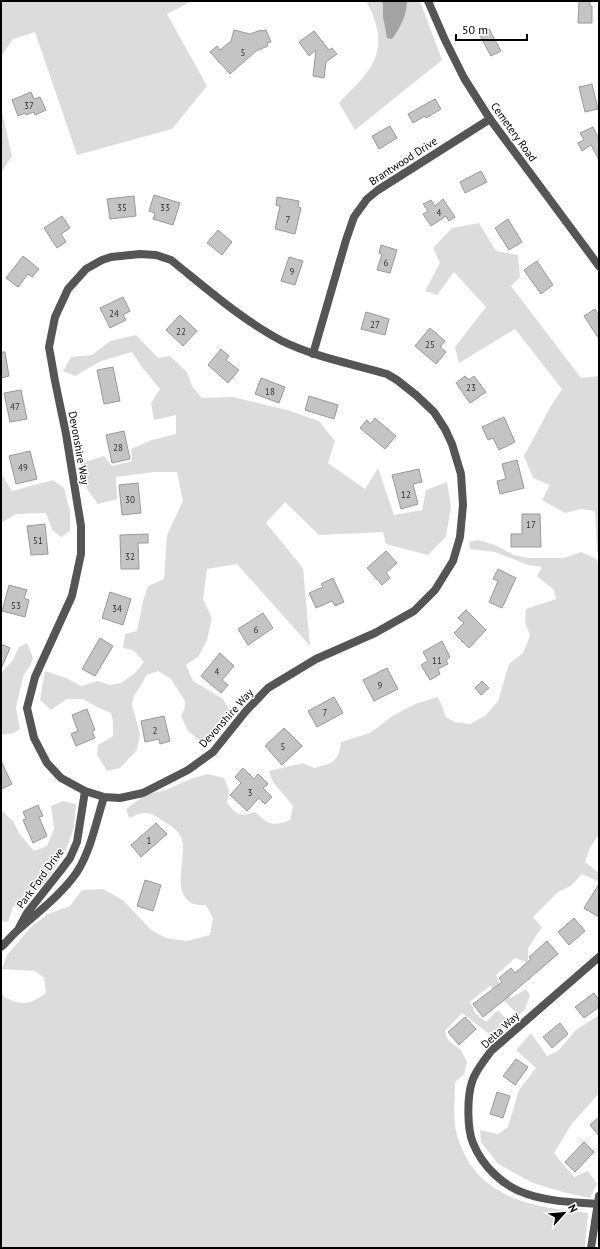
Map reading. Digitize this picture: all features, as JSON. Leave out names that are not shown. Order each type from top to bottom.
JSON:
[{"type":"street","name":"Cemetery Road","points":[[428,1],[464,78],[490,119],[599,266]]},
{"type":"street","name":"Brantwood Drive","points":[[313,354],[346,240],[354,217],[359,209],[367,199],[378,190],[490,119]]},
{"type":"street","name":"Devonshire Way","points":[[140,254],[156,255],[171,260],[249,321],[282,341],[313,354],[387,374],[416,395],[434,412],[445,429],[452,444],[461,474],[463,505],[460,537],[453,561],[435,590],[414,610],[375,633],[316,659],[268,688],[246,711],[213,752],[188,770],[143,793],[120,798],[104,797],[85,791],[61,778],[47,763],[34,738],[27,708],[35,677],[72,596],[81,554],[81,526],[66,434],[54,381],[49,347],[55,317],[68,289],[86,269],[102,260],[111,258],[140,254]]},
{"type":"street","name":"Park Ford Drive","points":[[18,930],[27,913],[70,858],[77,842],[85,791]]},
{"type":"street","name":"Park Ford Drive","points":[[1,948],[18,930],[36,916],[52,900],[77,872],[84,858],[104,797]]},
{"type":"street","name":"Delta Way","points":[[598,1200],[549,1200],[526,1194],[504,1183],[486,1165],[472,1143],[468,1121],[469,1099],[472,1082],[480,1066],[491,1051],[599,957]]},
{"type":"street","points":[[591,1248],[598,1200]]},
{"type":"shaded area","points":[[1,1],[192,1],[167,14],[207,86],[172,129],[77,155],[35,32],[13,39],[1,57]]},
{"type":"shaded area","points":[[366,1],[420,1],[442,60],[355,130],[339,103],[365,75],[371,66],[378,46],[378,35],[374,18]]},
{"type":"shaded area","points":[[382,1],[407,1],[406,11],[398,30],[392,39],[387,38]]},
{"type":"shaded area","points":[[1,107],[12,156],[1,173]]},
{"type":"shaded area","points":[[479,223],[496,251],[518,255],[520,277],[511,286],[581,378],[599,376],[599,555],[597,551],[595,511],[581,509],[565,513],[542,500],[550,485],[533,478],[524,456],[562,389],[515,329],[459,363],[455,347],[486,307],[454,272],[437,295],[425,291],[440,263],[433,248],[452,228]]},
{"type":"shaded area","points":[[136,335],[158,358],[170,356],[187,372],[192,386],[202,398],[233,397],[287,410],[319,421],[335,441],[328,463],[365,489],[378,468],[394,515],[422,510],[426,490],[447,482],[451,507],[446,537],[428,555],[386,544],[383,532],[319,535],[285,502],[266,523],[303,568],[310,646],[237,564],[207,569],[203,599],[212,618],[207,640],[199,656],[186,665],[193,681],[223,699],[231,713],[220,731],[199,740],[188,731],[181,716],[185,707],[185,701],[171,679],[158,671],[147,675],[134,696],[132,705],[140,734],[137,750],[120,768],[107,771],[97,755],[98,745],[113,736],[113,722],[111,713],[83,699],[67,699],[51,710],[40,700],[45,671],[66,678],[81,686],[98,681],[110,685],[121,683],[135,673],[144,662],[133,650],[123,648],[125,634],[137,631],[143,601],[148,586],[164,579],[167,535],[183,501],[177,472],[154,472],[116,477],[117,499],[98,504],[87,489],[82,463],[104,456],[112,466],[132,461],[131,449],[152,440],[176,434],[176,415],[154,420],[151,403],[160,389],[141,366],[132,352],[101,361],[75,376],[63,371],[71,357],[92,355],[110,341]]},
{"type":"shaded area","points":[[1,473],[12,491],[53,480],[64,488],[70,511],[70,531],[61,537],[52,530],[46,513],[16,514],[1,523]]},
{"type":"shaded area","points":[[478,540],[495,545],[514,555],[529,558],[564,558],[581,552],[595,558],[599,562],[599,834],[590,848],[585,862],[599,873],[599,882],[582,874],[571,886],[558,892],[533,917],[542,927],[528,948],[528,963],[515,958],[496,975],[501,986],[511,998],[526,989],[530,995],[525,1010],[518,1015],[490,986],[470,1002],[476,1014],[486,1022],[498,1010],[508,1021],[493,1037],[462,1013],[445,1031],[448,1040],[461,1050],[467,1062],[464,1074],[455,1082],[455,1126],[464,1154],[476,1171],[490,1185],[507,1195],[525,1202],[545,1207],[588,1213],[585,1248],[1,1248],[1,990],[4,997],[21,1003],[35,1000],[46,993],[44,978],[35,971],[2,969],[7,955],[31,927],[48,914],[70,906],[82,890],[103,889],[123,900],[151,930],[166,938],[187,941],[210,935],[213,918],[206,905],[193,904],[186,899],[182,892],[181,875],[183,848],[182,840],[177,831],[154,815],[143,813],[129,818],[126,809],[145,795],[166,790],[193,778],[208,774],[224,778],[229,791],[227,803],[236,812],[245,815],[255,812],[267,822],[274,824],[290,820],[293,806],[273,782],[269,771],[303,763],[314,768],[326,765],[334,761],[336,758],[341,742],[370,733],[394,715],[415,704],[437,697],[446,717],[454,722],[470,724],[485,716],[498,701],[509,664],[523,653],[530,636],[525,622],[526,609],[556,599],[554,590],[537,576],[542,567],[528,565],[495,552],[470,549],[469,542]]},
{"type":"shaded area","points":[[27,643],[33,658],[30,666],[24,674],[16,708],[20,729],[14,733],[1,735],[1,673],[13,660],[19,647]]},
{"type":"shaded area","points":[[63,801],[76,804],[74,827],[65,853],[45,883],[31,897],[13,907],[8,922],[1,921],[1,810],[13,821],[19,833],[34,851],[47,846],[54,829],[51,806]]},
{"type":"shaded area","points":[[599,1015],[599,1093],[571,1125],[554,1153],[574,1177],[588,1171],[597,1184],[590,1198],[533,1183],[498,1164],[481,1142],[480,1130],[498,1134],[508,1127],[519,1090],[536,1068],[516,1050],[531,1033],[547,1056],[558,1051],[576,1030]]},
{"type":"building","points":[[579,1],[590,1],[590,6],[592,6],[592,23],[578,23]]},
{"type":"building","points":[[489,29],[501,51],[491,56],[479,34]]},
{"type":"building","points":[[234,30],[250,34],[261,30],[266,30],[271,42],[267,43],[268,46],[256,51],[230,74],[210,52],[217,46],[220,50],[231,41]]},
{"type":"building","points":[[314,31],[329,50],[332,48],[337,54],[326,62],[324,78],[313,76],[316,50],[309,56],[299,42]]},
{"type":"building","points":[[592,84],[598,109],[585,112],[579,87]]},
{"type":"building","points":[[31,92],[34,99],[40,97],[46,110],[35,115],[34,112],[26,115],[25,113],[18,116],[12,100]]},
{"type":"building","points":[[435,99],[441,109],[426,118],[425,116],[413,123],[408,114]]},
{"type":"building","points":[[390,126],[397,138],[379,149],[372,136]]},
{"type":"building","points":[[593,127],[599,139],[599,160],[591,145],[582,151],[578,143],[584,140],[580,133]]},
{"type":"building","points":[[481,171],[487,182],[465,193],[460,182]]},
{"type":"building","points":[[154,195],[180,203],[173,225],[153,219],[155,213],[149,211]]},
{"type":"building","points":[[134,196],[136,216],[110,219],[107,199]]},
{"type":"building","points":[[277,197],[299,201],[298,207],[301,208],[295,234],[275,229],[280,206],[276,205]]},
{"type":"building","points":[[443,199],[455,217],[449,221],[446,216],[431,226],[423,214],[428,211],[423,204],[431,200],[435,206]]},
{"type":"building","points":[[62,216],[70,228],[61,234],[66,242],[57,248],[44,228]]},
{"type":"building","points":[[508,219],[522,242],[509,250],[495,228]]},
{"type":"building","points":[[218,230],[232,242],[222,255],[207,243]]},
{"type":"building","points":[[381,245],[397,250],[390,273],[377,270],[382,254],[379,253]]},
{"type":"building","points":[[23,256],[39,269],[32,277],[28,274],[18,287],[6,278]]},
{"type":"building","points":[[289,257],[303,261],[295,285],[281,281]]},
{"type":"building","points":[[537,261],[553,285],[541,294],[524,270]]},
{"type":"building","points":[[123,297],[130,311],[123,315],[126,320],[110,328],[100,308]]},
{"type":"building","points":[[595,309],[599,315],[599,339],[584,316]]},
{"type":"building","points":[[366,312],[389,319],[385,335],[361,329]]},
{"type":"building","points":[[180,315],[197,331],[183,346],[166,330]]},
{"type":"building","points":[[430,328],[445,341],[440,347],[446,352],[436,364],[415,346]]},
{"type":"building","points":[[221,349],[229,356],[226,360],[239,370],[228,383],[208,365]]},
{"type":"building","points":[[1,352],[5,352],[9,376],[1,378]]},
{"type":"building","points":[[113,367],[120,401],[104,404],[97,370]]},
{"type":"building","points":[[465,376],[469,380],[474,376],[486,392],[470,403],[456,383]]},
{"type":"building","points":[[261,378],[285,387],[279,403],[255,394]]},
{"type":"building","points":[[21,390],[27,419],[10,422],[4,393]]},
{"type":"building","points":[[309,396],[338,405],[334,419],[305,410]]},
{"type":"building","points":[[504,417],[515,442],[499,450],[493,438],[488,440],[482,427]]},
{"type":"building","points":[[375,418],[396,436],[385,449],[360,428],[367,420],[370,424]]},
{"type":"building","points":[[124,431],[130,459],[112,463],[106,435]]},
{"type":"building","points":[[30,451],[37,479],[16,484],[9,456]]},
{"type":"building","points":[[517,460],[524,488],[500,494],[497,481],[506,479],[502,464]]},
{"type":"building","points":[[419,469],[422,482],[413,484],[418,504],[401,509],[392,475]]},
{"type":"building","points":[[138,483],[141,513],[122,515],[119,485]]},
{"type":"building","points":[[522,514],[540,514],[541,547],[511,547],[511,534],[522,534]]},
{"type":"building","points":[[45,524],[48,554],[31,555],[27,526]]},
{"type":"building","points":[[148,534],[148,543],[138,543],[139,569],[121,569],[120,535]]},
{"type":"building","points":[[386,551],[397,563],[386,573],[390,578],[382,585],[367,568]]},
{"type":"building","points":[[498,569],[516,578],[502,608],[489,602],[498,581],[493,579]]},
{"type":"building","points":[[333,578],[344,602],[335,606],[332,601],[316,608],[309,593],[323,587],[321,584]]},
{"type":"building","points":[[9,585],[27,590],[24,598],[29,600],[25,617],[2,611]]},
{"type":"building","points":[[110,592],[131,599],[123,625],[102,618]]},
{"type":"building","points":[[466,610],[486,630],[469,648],[454,633],[464,623],[458,618]]},
{"type":"building","points":[[263,613],[273,628],[248,645],[238,629]]},
{"type":"building","points":[[100,638],[113,646],[95,676],[82,669]]},
{"type":"building","points":[[442,641],[450,657],[446,660],[448,664],[438,669],[440,674],[430,680],[421,665],[428,661],[423,652]]},
{"type":"building","points":[[1,644],[10,648],[1,669]]},
{"type":"building","points":[[220,653],[234,666],[222,680],[228,685],[221,693],[201,676]]},
{"type":"building","points":[[387,668],[398,689],[374,701],[363,680]]},
{"type":"building","points":[[482,681],[489,688],[481,695],[475,688]]},
{"type":"building","points":[[334,697],[343,713],[317,727],[308,711]]},
{"type":"building","points":[[87,709],[95,730],[92,731],[95,738],[76,746],[71,734],[78,731],[72,715]]},
{"type":"building","points":[[164,716],[170,741],[160,744],[159,739],[145,742],[141,721]]},
{"type":"building","points":[[284,728],[302,746],[282,765],[265,746]]},
{"type":"building","points":[[1,761],[12,784],[1,789]]},
{"type":"building","points":[[243,768],[254,779],[258,774],[268,784],[263,788],[272,797],[265,804],[259,798],[247,811],[230,795],[241,783],[235,777]]},
{"type":"building","points":[[38,805],[43,816],[39,817],[47,836],[33,843],[23,820],[26,819],[23,812]]},
{"type":"building","points":[[156,823],[167,834],[141,857],[131,845]]},
{"type":"building","points":[[145,880],[161,885],[153,911],[137,906]]},
{"type":"building","points":[[599,884],[599,917],[584,908]]},
{"type":"building","points":[[574,918],[585,931],[569,945],[558,932]]},
{"type":"building","points":[[547,941],[558,954],[483,1017],[473,1004],[502,982],[499,978],[511,968],[515,973],[531,959],[529,957]]},
{"type":"building","points":[[594,993],[599,1000],[599,1007],[584,1018],[575,1007]]},
{"type":"building","points":[[465,1017],[476,1029],[459,1045],[448,1032]]},
{"type":"building","points":[[560,1023],[568,1034],[552,1048],[543,1037]]},
{"type":"building","points":[[516,1059],[528,1067],[515,1085],[503,1076]]},
{"type":"building","points":[[497,1092],[510,1096],[503,1118],[490,1114]]},
{"type":"building","points":[[599,1117],[599,1136],[590,1125]]},
{"type":"building","points":[[584,1142],[594,1152],[575,1172],[565,1162]]}]
